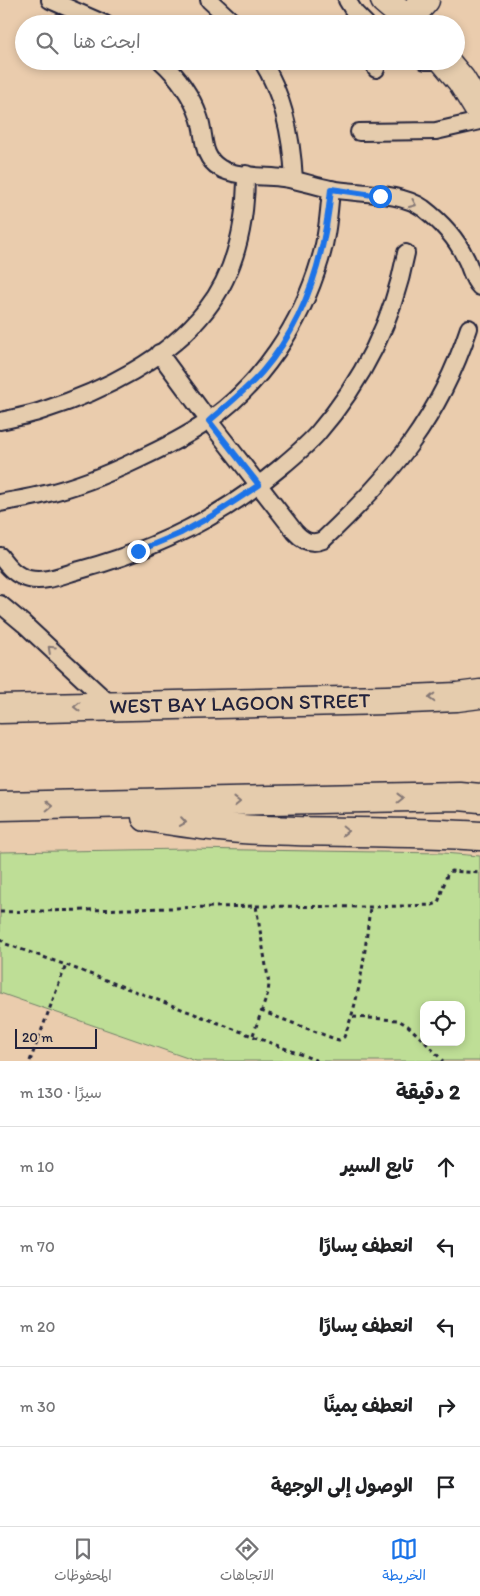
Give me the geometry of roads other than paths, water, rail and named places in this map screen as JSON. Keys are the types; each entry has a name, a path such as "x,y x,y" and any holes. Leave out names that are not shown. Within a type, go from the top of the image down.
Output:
{"street":[{"path":"385,0 416,14"},
{"path":"453,70 480,111"},
{"name":"WEST BAY LAGOON STREET","path":"0,709 386,700 457,697 480,694"},
{"path":"0,806 459,796 480,798"},
{"path":"101,805 147,817 203,825 262,830 416,832 480,836"}],"lane":[{"path":"50,0 84,15"},
{"path":"209,0 225,15"},
{"path":"346,0 356,15"},
{"path":"170,70 182,85 194,106 199,118 203,144 211,160 221,169 405,200 422,208 451,234 466,257 475,282 480,287"},
{"path":"266,70 286,120 293,158 294,180"},
{"path":"359,132 436,131 480,121"},
{"path":"0,421 44,410 120,378 159,353 190,329 207,309 232,265 240,235 246,198 246,174"},
{"path":"0,503 46,494 116,470 161,449 209,421 236,398 261,372 291,331 310,292 321,259 331,189"},
{"path":"0,556 13,572 20,577 34,580 56,577 138,551 181,533 215,514 259,485 316,436 354,386 374,349 389,315 401,278 406,253"},
{"path":"159,353 300,538 311,543 323,540 370,495 404,455 442,395 460,355 469,328"},
{"path":"0,604 112,706"}]}
